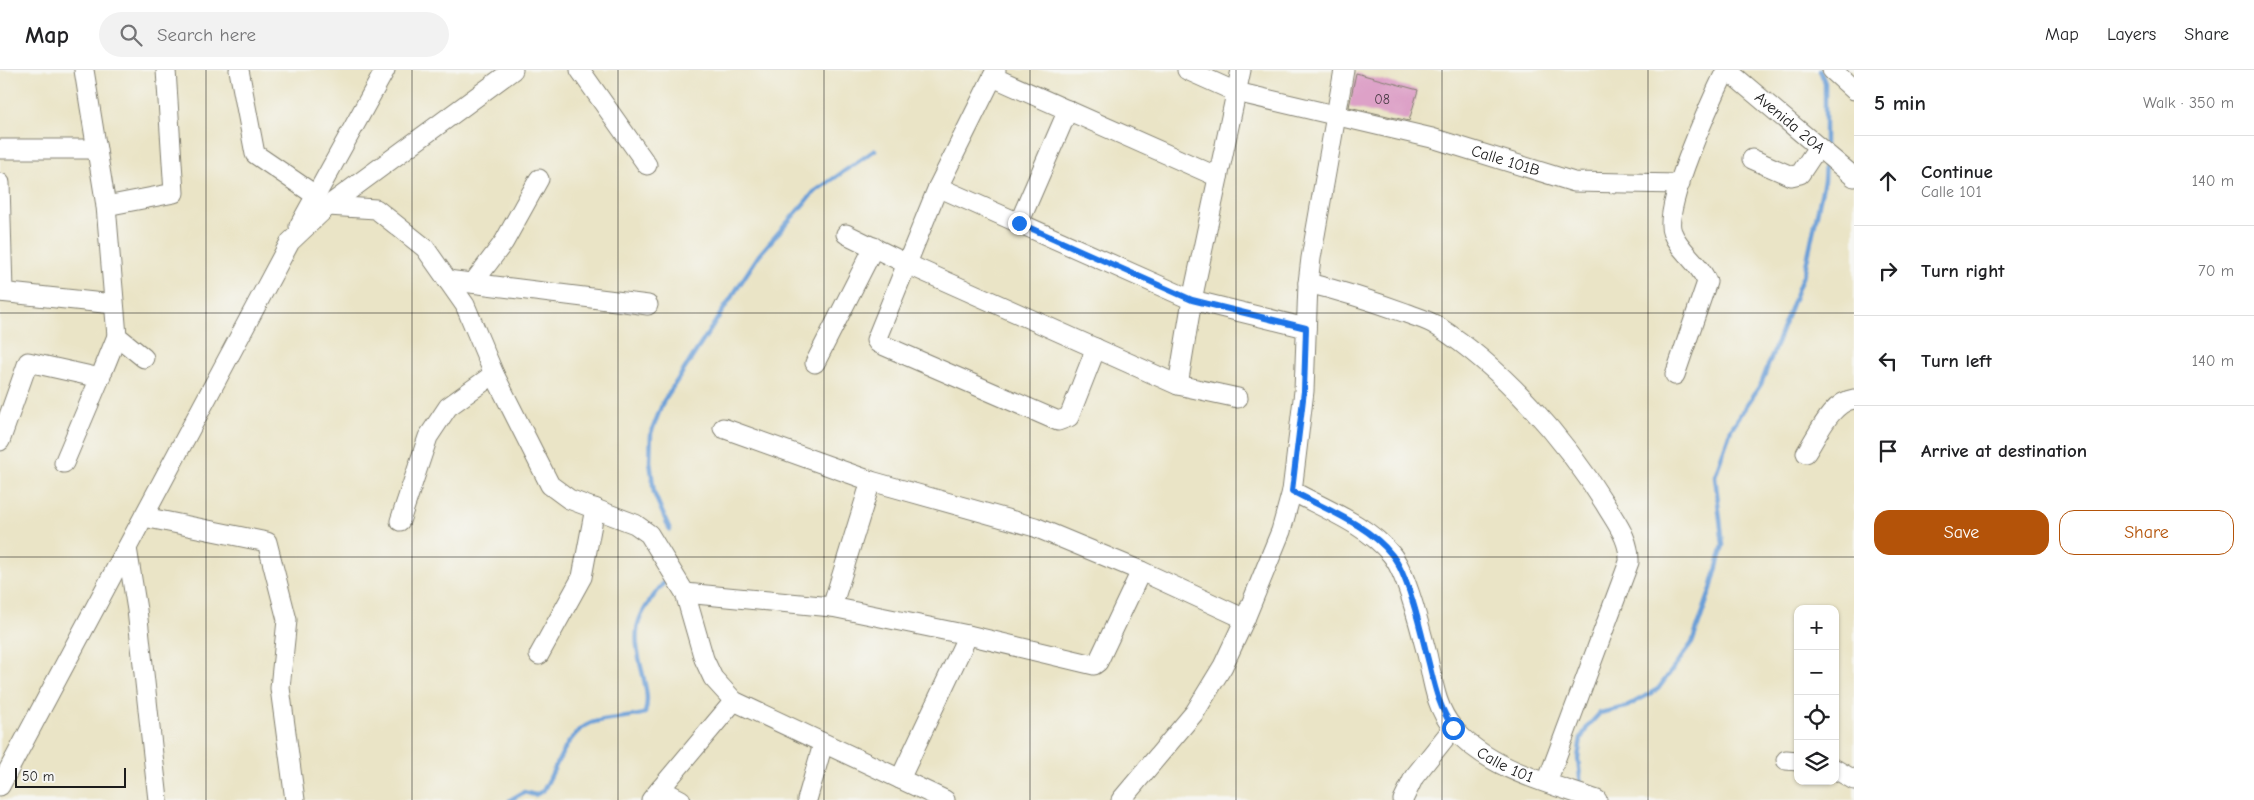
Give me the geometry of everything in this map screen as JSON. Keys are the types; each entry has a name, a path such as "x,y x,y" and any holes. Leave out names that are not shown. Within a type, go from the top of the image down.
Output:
{"street":[{"path":"64,463 117,336 106,206 84,70"},
{"path":"106,206 174,192 166,70"},
{"path":"239,70 255,154 322,200 376,209 425,248 465,305 494,374 550,485 569,499 635,524 649,534 685,593 704,659 714,678 734,701 945,800"},
{"path":"0,786 290,242 322,200 385,70"},
{"path":"322,200 513,70"},
{"path":"580,70 647,165"},
{"name":"Calle 101B","path":"1187,70 1236,92 1432,138 1574,182 1680,184"},
{"path":"1178,385 1192,300 1241,70"},
{"path":"1120,800 1195,712 1223,666 1245,619 1281,531 1292,491 1304,391 1308,283 1344,70"},
{"path":"1675,375 1707,285 1706,279 1671,230 1680,184 1700,125 1726,70"},
{"name":"Avenida 20A","path":"1726,70 1854,177"},
{"path":"1832,70 1854,90"},
{"path":"1096,348 1069,417 1058,421 878,343 876,336 938,187 994,73 1068,110 1218,177"},
{"path":"1019,223 1068,110"},
{"path":"0,149 97,150"},
{"path":"1752,159 1790,176 1800,174 1820,149"},
{"path":"473,283 504,242 539,179"},
{"path":"0,184 2,292 113,304"},
{"path":"938,187 1192,300 1306,328"},
{"path":"846,234 906,264 1178,385 1238,398"},
{"path":"816,363 874,248"},
{"path":"447,280 648,305"},
{"path":"1308,283 1364,297 1436,325 1484,362 1550,427 1583,469 1630,548 1629,562 1547,782"},
{"path":"117,336 144,358"},
{"path":"0,441 28,362 100,378"},
{"path":"400,521 428,437 448,407 494,374"},
{"path":"1806,453 1835,409 1844,401 1854,399"},
{"path":"723,428 871,482 1029,525 1141,570 1245,619"},
{"path":"832,607 871,482"},
{"name":"Calle 101","path":"1292,491 1359,528 1378,541 1392,555 1404,579 1427,653 1436,697 1453,728 1485,755 1508,767 1597,800"},
{"path":"539,655 582,578 595,508"},
{"path":"144,517 267,542 287,620 280,688 295,800"},
{"path":"127,548 137,610 158,800"},
{"path":"685,593 832,607 968,635 1094,665 1098,662 1141,570"},
{"path":"900,779 968,635"},
{"path":"681,800 656,795 734,701"},
{"path":"1403,800 1414,777 1453,728"},
{"path":"807,800 823,744"},
{"path":"1839,771 1854,780"}],"building":[{"path":"1356,73 1418,90 1409,121 1349,107"}],"waterway":[{"path":"1820,70 1825,83 1825,145"},
{"path":"670,530 654,493 650,461 651,433 663,402 759,255 814,192 875,150"},
{"path":"1581,787 1578,758 1581,738 1588,726 1600,713 1626,707 1658,689 1692,643 1711,589 1723,545 1715,476 1731,429 1761,384 1805,270 1824,181 1825,161"},
{"path":"510,800 524,792 535,795 543,791 568,743 582,728 597,721 645,713 647,694 637,644 638,623 648,604 666,580"}],"route":[{"path":"1019,223 1192,300 1306,328 1304,391 1292,491 1359,528 1378,541 1392,555 1401,570 1427,653 1436,697 1443,713 1453,728"}]}
